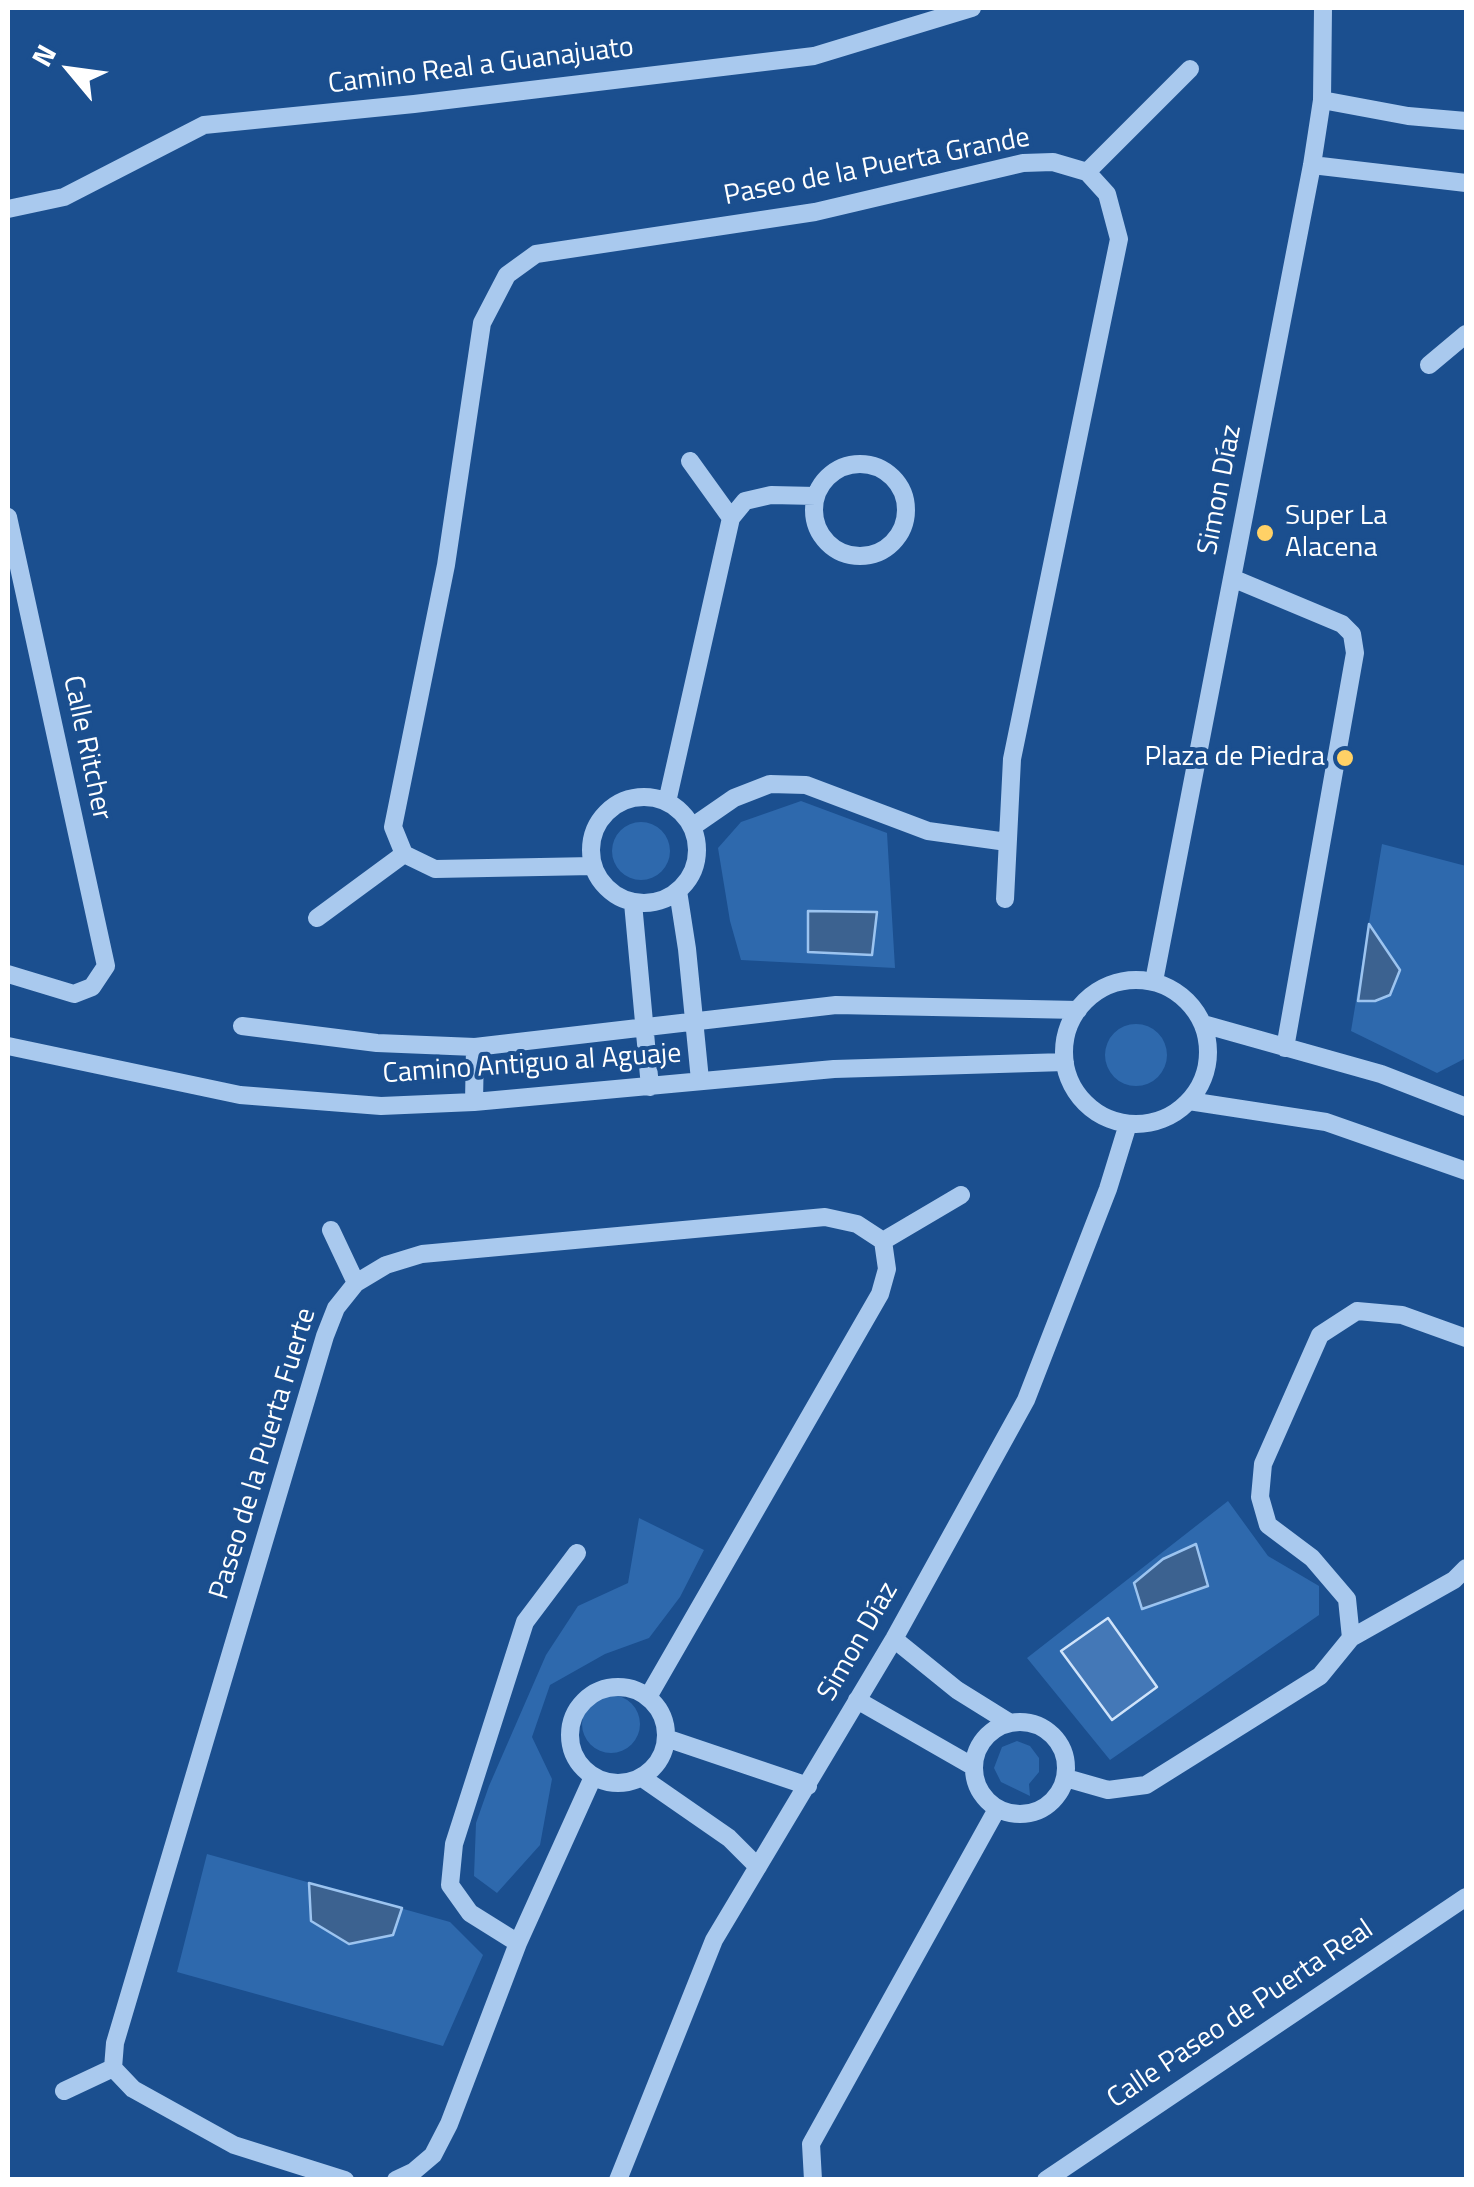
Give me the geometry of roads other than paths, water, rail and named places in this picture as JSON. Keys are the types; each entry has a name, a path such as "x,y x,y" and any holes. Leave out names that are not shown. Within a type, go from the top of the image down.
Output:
{"street":[{"name":"Camino Real a Guanajuato","path":"8,209 64,197 204,125 814,56 972,8"},
{"name":"Simon Díaz","path":"1154,981 1312,165 1322,100 1322,8"},
{"path":"1005,899 1012,758 1119,239 1108,194 1087,172 1190,69"},
{"path":"1322,100 1466,122"},
{"name":"Paseo de la Puerta Grande","path":"404,854 393,827 446,565 482,323 507,275 536,254 815,212 1024,163 1053,162 1087,172"},
{"path":"1312,165 1466,183"},
{"path":"1429,365 1466,334"},
{"path":"690,462 731,518"},
{"path":"848,465 878,467 901,487 906,502 902,532 880,553 864,557 835,550 816,526 816,496 822,482 848,465"},
{"path":"667,802 731,518 745,501 772,495 816,496"},
{"name":"Calle Ritcher","path":"8,517 106,966 92,986 74,994 8,974"},
{"path":"1232,578 1342,624 1352,634 1354,653 1284,1048"},
{"path":"692,827 734,798 770,784 806,785 928,831 1007,842"},
{"path":"633,798 667,802 692,827 696,862 678,891 664,900 633,903 616,896 601,883 590,848 603,816 616,804 633,798"},
{"path":"317,918 404,854 435,868 593,866"},
{"path":"678,891 700,1080"},
{"path":"633,903 650,1086"},
{"path":"1136,979 1154,981 1184,997 1204,1024 1207,1064 1201,1085 1171,1115 1128,1124 1106,1117 1086,1104 1072,1084 1064,1044 1078,1010 1104,987 1136,979"},
{"name":"Camino Antiguo al Aguaje","path":"242,1026 378,1043 474,1048 836,1005 1078,1010"},
{"path":"1204,1024 1381,1074 1466,1107"},
{"name":"Camino Antiguo al Aguaje","path":"8,1046 240,1095 381,1106 474,1102 834,1070 1065,1062"},
{"path":"474,1048 474,1102"},
{"path":"1189,1101 1326,1122 1466,1171"},
{"name":"Simon Díaz","path":"618,2180 714,1940 894,1638 1026,1400 1108,1189 1128,1124"},
{"path":"883,1241 962,1195"},
{"path":"331,1230 356,1283 386,1265 422,1254 825,1216 857,1224 883,1241 887,1270 880,1294 648,1697"},
{"name":"Paseo de la Puerta Fuerte","path":"114,2068 120,2024 325,1336 336,1308 356,1283"},
{"path":"1351,1638 1347,1599 1312,1558 1268,1526 1260,1496 1263,1464 1320,1335 1357,1311 1402,1315 1466,1338"},
{"path":"518,1943 470,1913 450,1884 454,1844 525,1622 576,1552"},
{"path":"1066,1778 1108,1790 1146,1785 1320,1676 1351,1638 1460,1574"},
{"path":"894,1638 962,1693 1010,1723 1036,1725 1048,1731 1064,1752 1066,1778 1046,1806 1030,1814 997,1809 980,1791 974,1767 979,1748 992,1732 1010,1723"},
{"path":"619,1686 648,1697 658,1708 666,1738 662,1754 641,1777 626,1783 609,1782 581,1767 570,1738 571,1722 590,1696 619,1686"},
{"path":"857,1700 974,1767"},
{"path":"666,1738 808,1786"},
{"path":"409,2177 433,2155 448,2124 518,1943 594,1777"},
{"path":"641,1777 729,1838 758,1867"},
{"path":"813,2180 811,2144 997,1809"},
{"name":"Calle Paseo de Puerta Real","path":"1046,2180 1466,1897"},
{"path":"64,2091 114,2068 133,2089 234,2145 345,2180"}],"place":[{"name":"Super La Alacena","path":"1265,533"},
{"name":"Plaza de Piedra","path":"1345,758"}]}
